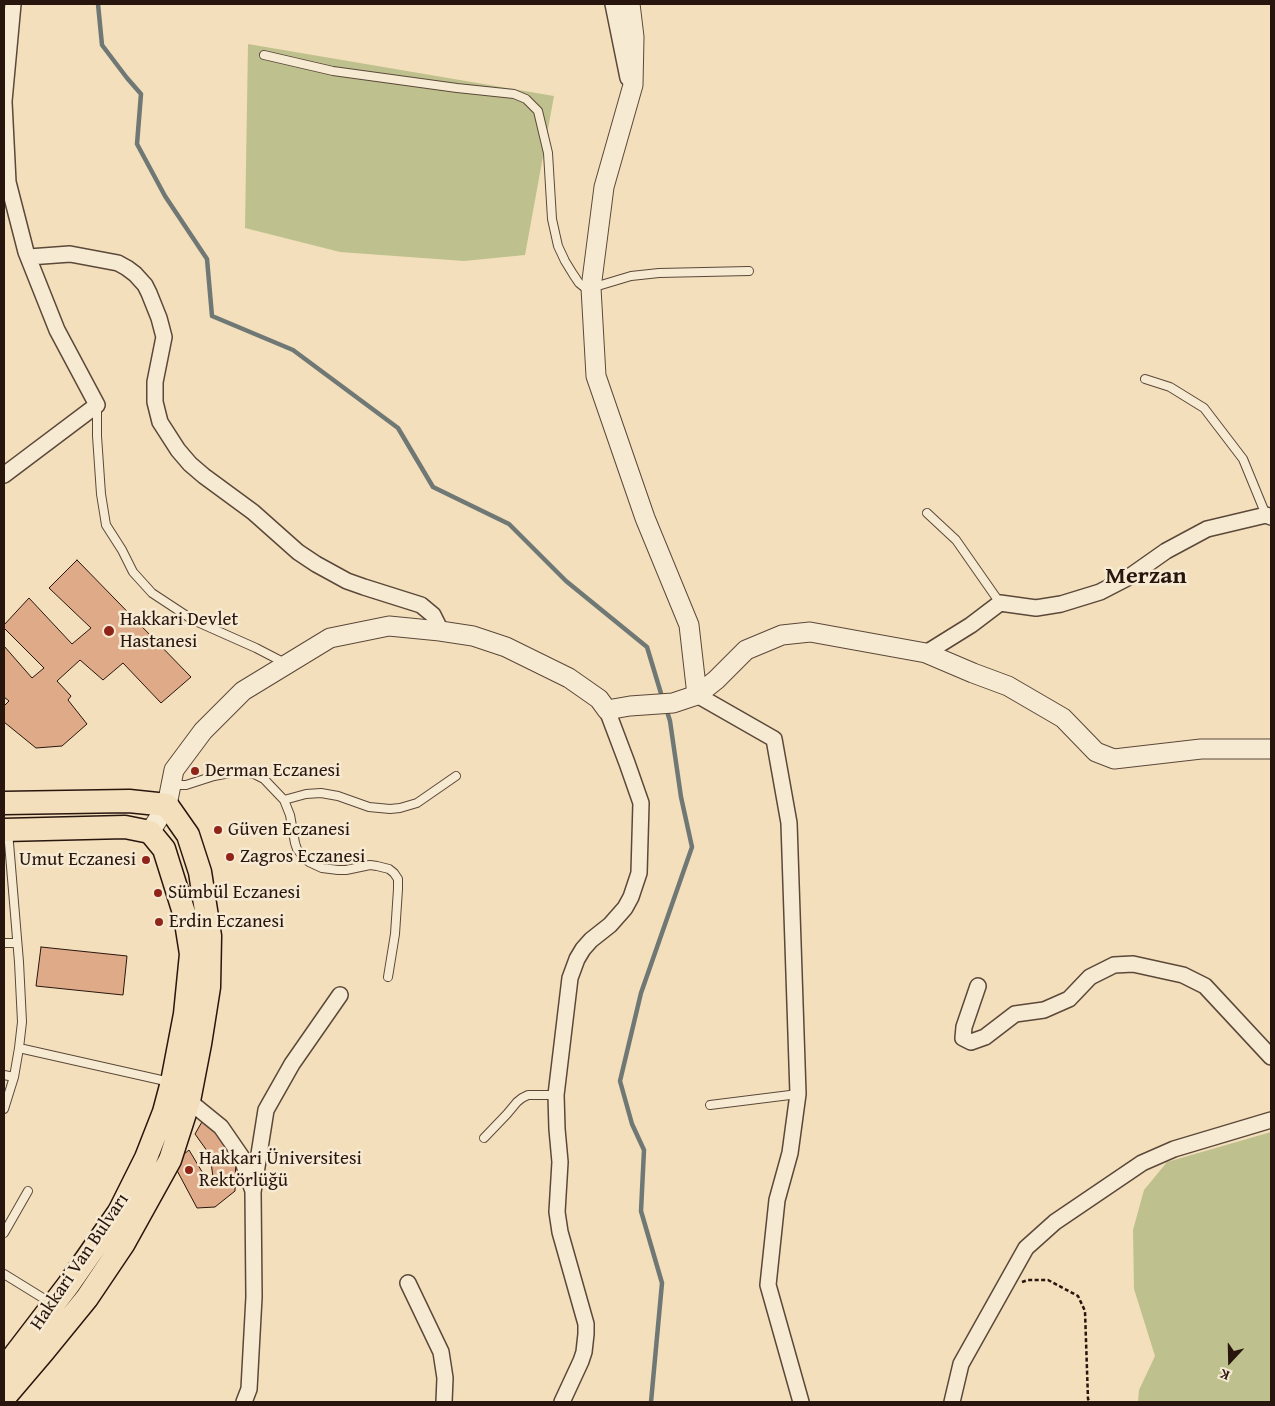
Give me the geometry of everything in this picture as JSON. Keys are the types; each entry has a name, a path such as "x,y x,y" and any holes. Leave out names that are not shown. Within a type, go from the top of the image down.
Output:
{"main road":[{"path":"4,803 128,801 169,795"},
{"name":"Hakkari Van Bulvarı","path":"4,1398 87,1298 124,1243 170,1160 189,1101 208,987 210,936 200,872 188,836 169,795"},
{"path":"6,830 125,827 150,832"},
{"name":"Hakkari Van Bulvarı","path":"4,1369 54,1304 119,1212 146,1158 164,1112 172,1082 185,1014 191,954 185,916 167,856 164,848 150,832"}],"street":[{"path":"4,475 97,405 57,330 29,257 6,180 4,102 13,4"},
{"path":"613,4 631,91"},
{"path":"630,4 634,37 633,85 604,188 591,288 596,376 645,518 689,625 697,694"},
{"path":"29,257 70,254 118,263 135,274 149,292 164,337 155,382 155,402 160,422 178,450 204,476 253,512 298,552 347,581 421,605 433,615 440,631"},
{"path":"926,653 971,625 1000,603 1036,608 1061,604 1100,592 1129,577 1166,551 1208,529 1269,516"},
{"path":"150,832 169,795 174,770 202,731 243,691 330,638 389,626 473,636 506,646 569,678 599,699 607,710 641,803 639,874 625,908 618,917 583,949 570,978 556,1095 560,1162 557,1212 560,1232 586,1324 584,1352 562,1402"},
{"path":"607,710 630,706 673,704 697,694 716,680 746,650 782,635 810,632 926,653 1008,686 1063,718 1096,752 1114,759 1201,749 1271,749"},
{"path":"697,694 774,739 789,823 798,1094 790,1153 777,1200 768,1285 801,1402"},
{"path":"978,986 964,1027 963,1038 971,1042 985,1037 1015,1014 1044,1010 1069,999 1090,978 1114,965 1134,964 1183,975 1205,986 1271,1057"},
{"path":"244,1402 249,1389 254,1297 253,1192 266,1110 292,1064 340,995"},
{"path":"189,1101 221,1127 241,1156 253,1192"},
{"path":"952,1402 961,1364 1026,1248 1055,1222 1142,1163 1174,1149 1271,1120"},
{"path":"408,1283 441,1352 445,1378 444,1402"}],"lane":[{"path":"264,55 333,71 514,94 526,99 538,111 548,153 552,219 558,246 565,261 579,283 584,287 591,288 640,275 700,271 749,271"},
{"path":"1145,379 1170,387 1204,408 1244,459 1269,516"},
{"path":"97,405 101,494 106,525 133,572 152,593 194,620 287,664"},
{"path":"927,513 956,540 1000,603"},
{"path":"169,795 186,785 222,774 240,771 247,772 264,779 284,800 290,815 297,849 309,862 322,868 338,870 370,865 389,869 398,879 398,889 396,925 388,977"},
{"path":"284,800 306,794 321,793 338,796 369,807 400,808 417,803 456,776"},
{"path":"4,1108 20,1048 22,1022 17,943 6,830"},
{"path":"4,943 17,943"},
{"path":"20,1048 172,1082"},
{"path":"4,1075 14,1076"},
{"path":"710,1105 798,1094"},
{"path":"484,1138 522,1098 528,1095 556,1095"},
{"path":"4,1233 28,1191"},
{"path":"4,1274 54,1304"}],"path":[{"path":"1002,1290 1028,1280 1048,1280 1078,1296 1085,1311 1088,1399 1090,1402"}],"green space":[{"path":"248,44 554,96 525,255 464,261 340,252 245,228"},
{"path":"1271,1132 1271,1402 1138,1402 1139,1390 1155,1356 1134,1289 1133,1230 1144,1190 1167,1162"}],"building":[{"name":"Hakkari Devlet Hastanesi","path":"77,560 191,677 161,703 123,663 103,680 80,660 57,681 71,696 68,700 87,724 62,746 36,748 4,722 4,706 9,701 4,697 4,646 32,678 44,668 4,628 4,625 29,598 72,644 91,628 49,588"},
{"path":"41,947 127,956 123,995 36,986"},
{"name":"Hakkari Üniversitesi Rektörlüğü","path":"203,1120 236,1152 235,1191 215,1207 197,1208 173,1163 189,1150 207,1180 213,1177 210,1155 195,1134"}],"waterway":[{"path":"98,4 102,45 141,94 137,144 165,196 207,259 212,316 293,350 398,428 433,487 509,524 566,581 647,647 663,700"},
{"path":"651,1402 662,1283 641,1211 644,1150 632,1124 620,1081 641,993 692,847 681,797 670,721 666,708"}],"place":[{"name":"Hakkari Devlet Hastanesi","path":"109,631"},
{"name":"Derman Eczanesi","path":"195,771"},
{"name":"Güven Eczanesi","path":"218,830"},
{"name":"Zagros Eczanesi","path":"230,857"},
{"name":"Umut Eczanesi","path":"146,860"},
{"name":"Sümbül Eczanesi","path":"158,893"},
{"name":"Erdin Eczanesi","path":"159,922"},
{"name":"Hakkari Üniversitesi Rektörlüğü","path":"189,1170"}],"district":[{"name":"Merzan","path":"1146,577"}]}
